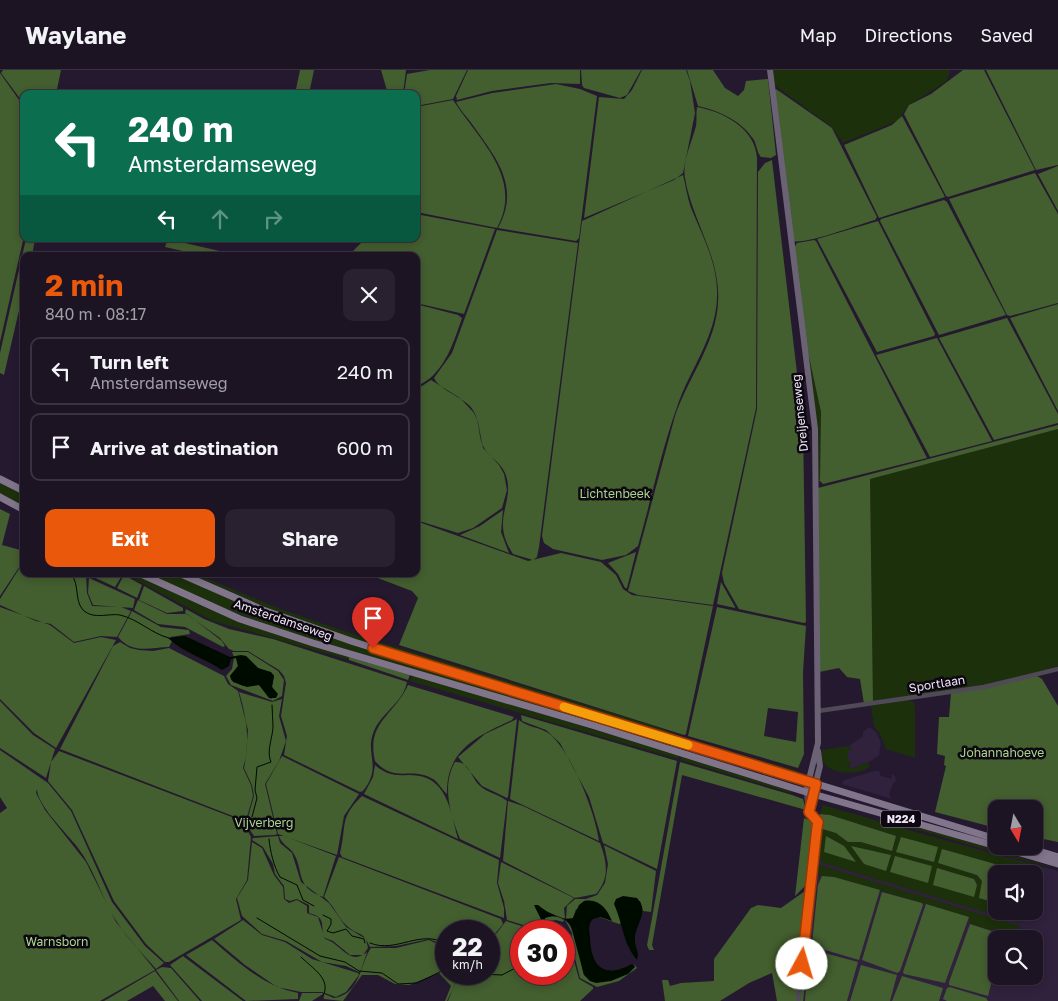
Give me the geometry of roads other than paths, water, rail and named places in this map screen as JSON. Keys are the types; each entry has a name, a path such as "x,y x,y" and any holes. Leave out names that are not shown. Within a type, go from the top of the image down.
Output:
{"main road":[{"name":"Dreijenseweg","path":"770,70 815,429 817,747 820,766 809,793"},
{"path":"0,478 20,489"},
{"path":"0,497 20,508"},
{"name":"Amsterdamseweg","path":"147,577 202,603 276,631 809,793 988,843"},
{"name":"Amsterdamseweg","path":"188,577 263,610 354,642 988,837"},
{"path":"1043,852 1058,857"},
{"name":"Amsterdamseweg","path":"1028,855 1058,864"}],"street":[{"name":"Sportlaan","path":"818,711 984,687 1058,669"},
{"path":"798,1001 818,822 806,806 809,793"}],"waterway":[{"path":"73,577 80,606 87,613 127,617 169,638"},
{"path":"252,817 257,798 255,790 257,767 271,762 269,749 273,726 272,705"},
{"path":"269,839 270,849 280,877 297,885 303,900 314,906"},
{"path":"323,915 331,919 331,924 327,931 333,933 346,929 352,936 364,939 365,943"},
{"path":"257,918 320,956 345,962 359,971 382,973 398,984 417,983 435,974"},
{"path":"370,943 389,946 418,940 435,940"},
{"path":"301,957 323,979 325,984 323,996"},
{"path":"500,975 510,971"}],"park label":[{"name":"Lichtenbeek","path":"615,494"},
{"name":"Johannahoeve","path":"1002,753"},
{"name":"Vijverberg","path":"264,823"},
{"name":"Warnsborn","path":"57,942"}]}
